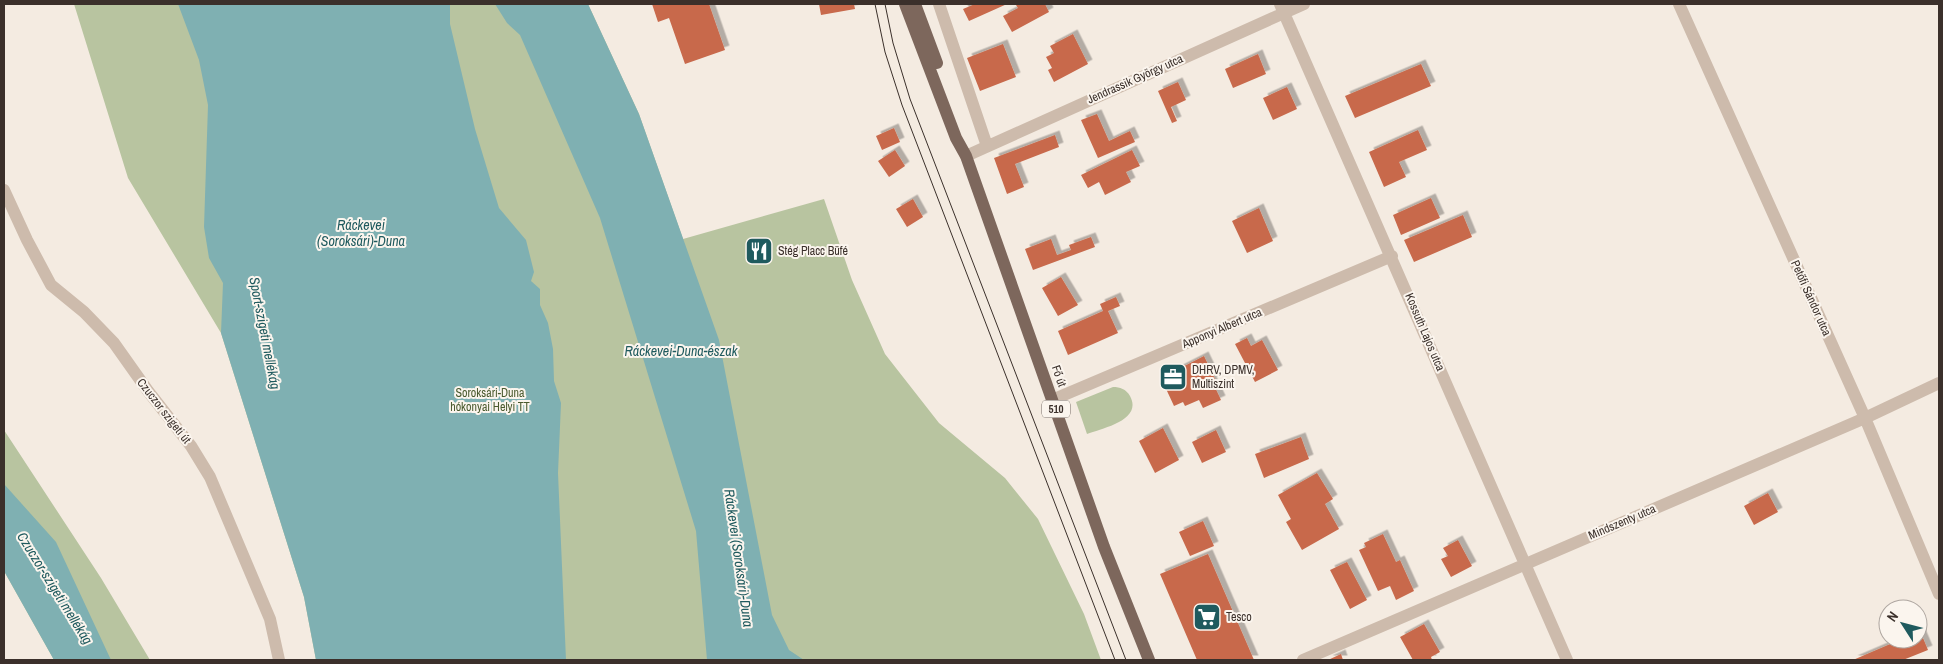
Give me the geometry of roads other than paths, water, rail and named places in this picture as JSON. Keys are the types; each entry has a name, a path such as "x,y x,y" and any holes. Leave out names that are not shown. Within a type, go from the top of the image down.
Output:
{"main road":[{"name":"Fő út","path":"905,4 956,138 966,156"},
{"name":"Fő út","path":"915,4 962,134 966,156 1104,547 1149,660"}],"street":[{"path":"939,4 987,146"},
{"name":"Jendrassik György utca","path":"966,156 1282,8 1304,4"},
{"name":"Petőfi Sándor utca","path":"1679,4 1865,418 1939,594"},
{"name":"Kossuth Lajos utca","path":"1282,8 1567,660"},
{"name":"Czuczor szigeti út","path":"4,190 27,240 51,285 84,312 114,342 148,392 191,446 205,469 270,619 279,660"},
{"name":"Apponyi Albert utca","path":"1052,400 1392,256"},
{"name":"Mindszenty utca","path":"1303,660 1865,418 1939,383"}],"water":[{"name":"Ráckevei (Soroksári)-Duna","path":"178,4 450,4 450,24 475,129 499,208 526,240 534,272 531,281 540,289 540,305 548,323 553,349 554,381 561,403 558,473 566,660 316,660 304,597 221,333 223,283 209,258 204,227 208,105 199,60"},
{"name":"Ráckevei-Duna-észak","path":"495,4 588,4 639,114 719,340 772,615 789,650 804,660 707,660 696,531 600,218 520,35 507,23"},
{"name":"Czuczor-szigeti mellékág","path":"4,484 56,542 111,660 54,660 4,571"}],"tram line":[{"path":"875,4 885,52 902,105 1115,660"},
{"path":"885,4 893,43 910,99 1126,660"}],"place":[{"name":"Stég Placc Büfé","path":"759,251"},
{"name":"DHRV, DPMV, Multiszint","path":"1173,377"},
{"name":"Tesco","path":"1207,617"}],"water label":[{"name":"Sport-szigeti mellékág","path":"265,333"}],"park label":[{"name":"Soroksári-Duna hókonyai Helyi TT","path":"490,400"}]}
